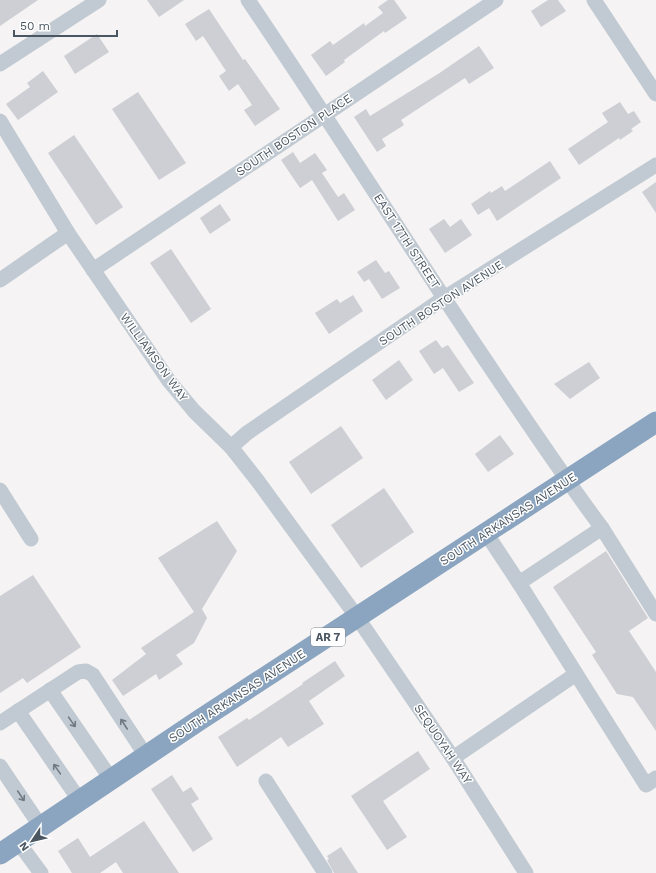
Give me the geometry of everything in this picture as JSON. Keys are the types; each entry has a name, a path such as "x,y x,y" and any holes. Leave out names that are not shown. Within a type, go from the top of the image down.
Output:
{"highway":[{"name":"SOUTH ARKANSAS AVENUE","path":"5,849 656,422"}],"street":[{"path":"0,64 99,0"},
{"name":"EAST 17TH STREET","path":"248,0 444,298 567,481 602,528 656,614"},
{"name":"SOUTH BOSTON PLACE","path":"93,270 496,0"},
{"path":"594,0 656,94"},
{"name":"WILLIAMSON WAY","path":"0,121 68,233 169,381 194,411 231,447 257,480 357,617"},
{"name":"SOUTH BOSTON AVENUE","path":"231,447 247,433 444,298 656,165"},
{"path":"0,280 68,233"},
{"path":"0,490 31,539"},
{"path":"519,583 602,528"},
{"path":"486,533 646,785 656,778"},
{"name":"SEQUOYAH WAY","path":"357,617 453,758 526,873"},
{"path":"0,723 78,672 86,670 93,675 146,756"},
{"path":"453,758 576,674"},
{"path":"50,690 111,779"},
{"path":"18,711 80,801"},
{"path":"0,766 41,826"},
{"path":"266,781 325,873"},
{"path":"5,849 40,873"}],"building":[{"path":"0,0 38,0 0,26"},
{"path":"147,0 184,0 159,17"},
{"path":"388,0 394,0 407,18 385,33 384,31 344,60 345,62 326,76 311,55 330,41 333,45 364,23 365,26 383,13 378,7"},
{"path":"548,0 558,0 566,11 541,27 531,11"},
{"path":"209,9 243,60 245,59 280,109 255,126 244,110 252,105 238,84 229,91 219,76 226,71 203,36 196,41 185,24"},
{"path":"97,34 109,52 75,74 64,56"},
{"path":"479,46 494,68 469,84 465,78 401,120 404,125 382,139 386,146 377,152 354,117 366,109 370,116 438,74"},
{"path":"43,71 58,92 18,120 6,104 30,87 27,83"},
{"path":"138,92 186,163 159,180 112,109"},
{"path":"620,102 628,114 634,111 641,122 631,129 633,131 620,140 619,138 579,165 568,149 608,122 602,113"},
{"path":"74,135 123,207 96,225 48,153"},
{"path":"293,152 300,163 315,153 327,170 322,173 338,197 344,193 355,210 338,221 312,180 300,188 281,160"},
{"path":"550,161 561,178 497,221 489,208 478,215 471,204 490,191 491,193 502,186 505,191"},
{"path":"656,182 656,213 642,192"},
{"path":"220,204 231,220 210,234 200,218"},
{"path":"444,219 450,227 461,219 472,235 445,253 429,229"},
{"path":"171,249 211,309 191,323 150,263"},
{"path":"376,260 385,273 389,271 400,288 382,299 369,279 364,282 357,272"},
{"path":"353,295 363,311 329,334 315,313 337,299 340,303"},
{"path":"436,340 442,348 448,345 474,383 459,392 443,368 434,374 419,351"},
{"path":"399,360 413,380 386,400 372,380"},
{"path":"589,362 600,378 570,399 554,384"},
{"path":"341,426 363,458 311,494 289,462"},
{"path":"500,435 514,454 488,472 475,454"},
{"path":"384,488 414,532 361,568 331,525"},
{"path":"217,521 237,551 202,609 207,618 194,643 176,655 183,664 159,680 156,674 123,696 112,680 146,654 141,648 194,612 158,558"},
{"path":"606,551 648,618 629,631 656,672 656,731 633,697 617,694 592,655 596,652 553,587"},
{"path":"33,575 81,647 27,683 23,678 0,693 0,596"},
{"path":"335,661 345,676 309,701 324,724 288,747 281,737 237,767 218,737 247,718 249,720"},
{"path":"418,751 430,769 383,801 407,837 387,850 351,796"},
{"path":"172,775 183,792 191,787 199,799 191,804 213,839 193,852 151,789"},
{"path":"144,821 179,873 123,873 116,862 100,873 72,873 58,851 78,838 90,857"},
{"path":"341,847 358,873 334,873 327,860 329,859 327,856"}]}
